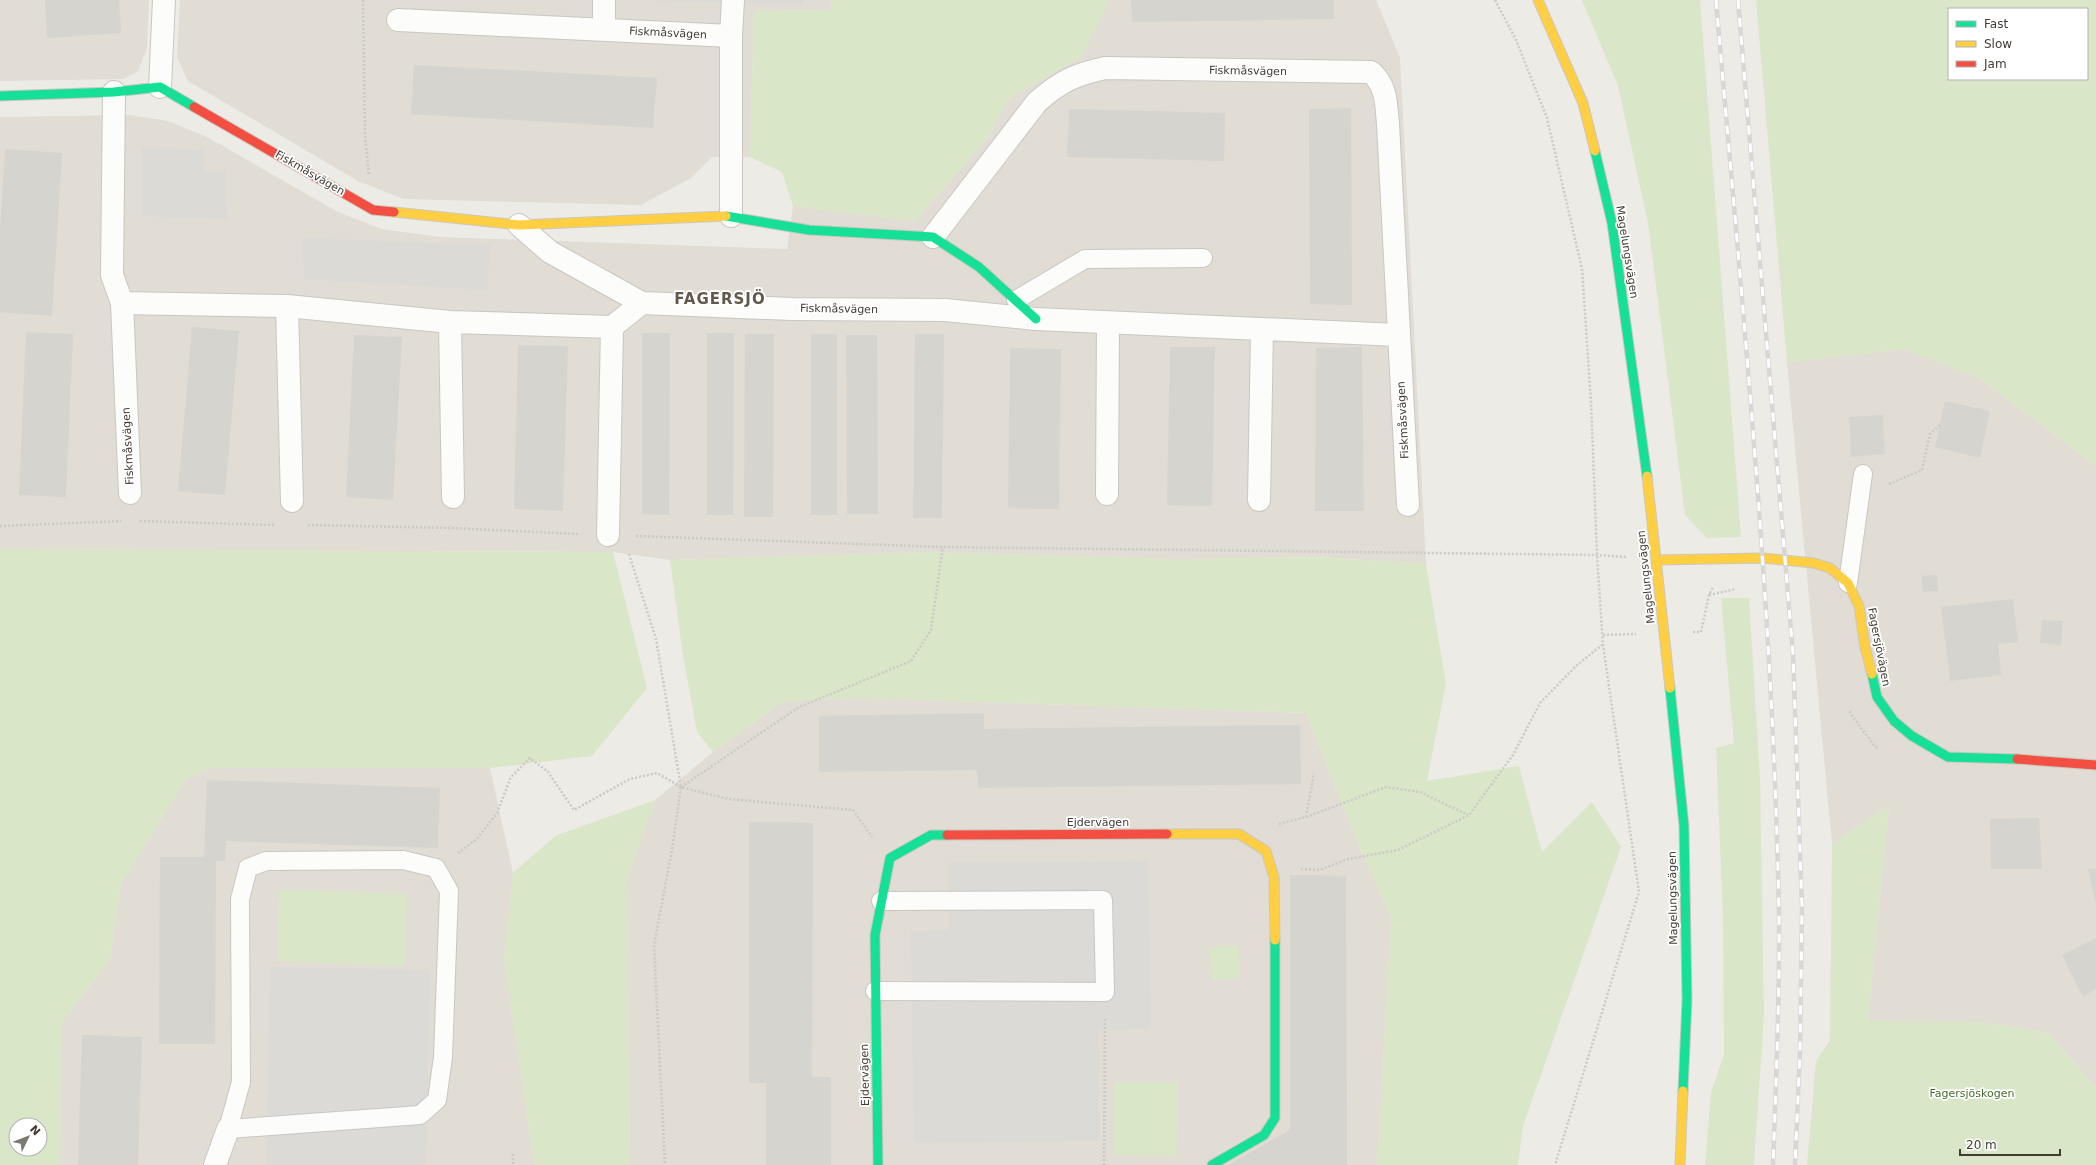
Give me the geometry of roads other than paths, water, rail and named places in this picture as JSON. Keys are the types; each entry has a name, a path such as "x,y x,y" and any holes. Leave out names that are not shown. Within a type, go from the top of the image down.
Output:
{"street":[{"path":"0,96 114,92 160,87 164,0"},
{"path":"604,0 604,29"},
{"path":"731,216 731,36 733,0"},
{"name":"Magelungsvägen","path":"1538,0 1583,103 1612,223 1657,560 1684,826 1687,1000 1680,1165"},
{"name":"Fiskmåsvägen","path":"398,20 731,36"},
{"name":"Fiskmåsvägen","path":"933,237 1037,102 1055,86 1078,74 1106,68 1371,72 1380,79 1385,91 1388,124 1408,505"},
{"name":"Fiskmåsvägen","path":"160,87 373,210 519,225 731,216 810,230 933,237 979,267 1036,320"},
{"name":"Fiskmåsvägen","path":"114,92 112,276 122,303 130,493"},
{"name":"Fiskmåsvägen","path":"519,225 550,252 642,303 792,309 945,310 1036,320 1398,335"},
{"path":"122,303 287,306 450,322 612,327 642,303"},
{"path":"287,306 292,501"},
{"path":"450,322 453,497"},
{"path":"1106,494 1108,323"},
{"path":"612,327 616,536"},
{"path":"1258,500 1262,330"},
{"name":"Fagersjövägen","path":"1657,560 1786,559 1830,568 1848,583 1859,606 1865,647 1877,697 1894,721 1912,736 1948,756 2041,760 2096,765"},
{"name":"Ejdervägen","path":"878,1165 875,934 890,858 931,835 1239,834 1266,851 1274,877 1276,958 1275,1118 1264,1135 1212,1165"},
{"path":"215,1165 228,1129"}],"lane":[{"path":"1016,300 1085,259 1203,258"},
{"path":"1848,583 1864,474"},
{"path":"403,860 436,868 449,891 444,1057 437,1100 420,1115 228,1129 241,1082 240,898 248,868 266,861 403,860"},
{"path":"875,991 1105,992 1103,900 881,901"}],"railway":[{"path":"1716,0 1755,456 1776,799 1779,944 1773,1165"},
{"path":"1738,0 1793,654 1802,906 1800,1052 1795,1165"}],"district":[{"name":"FAGERSJÖ","path":"720,299"}],"park label":[{"name":"Fagersjöskogen","path":"1972,1093"}]}
